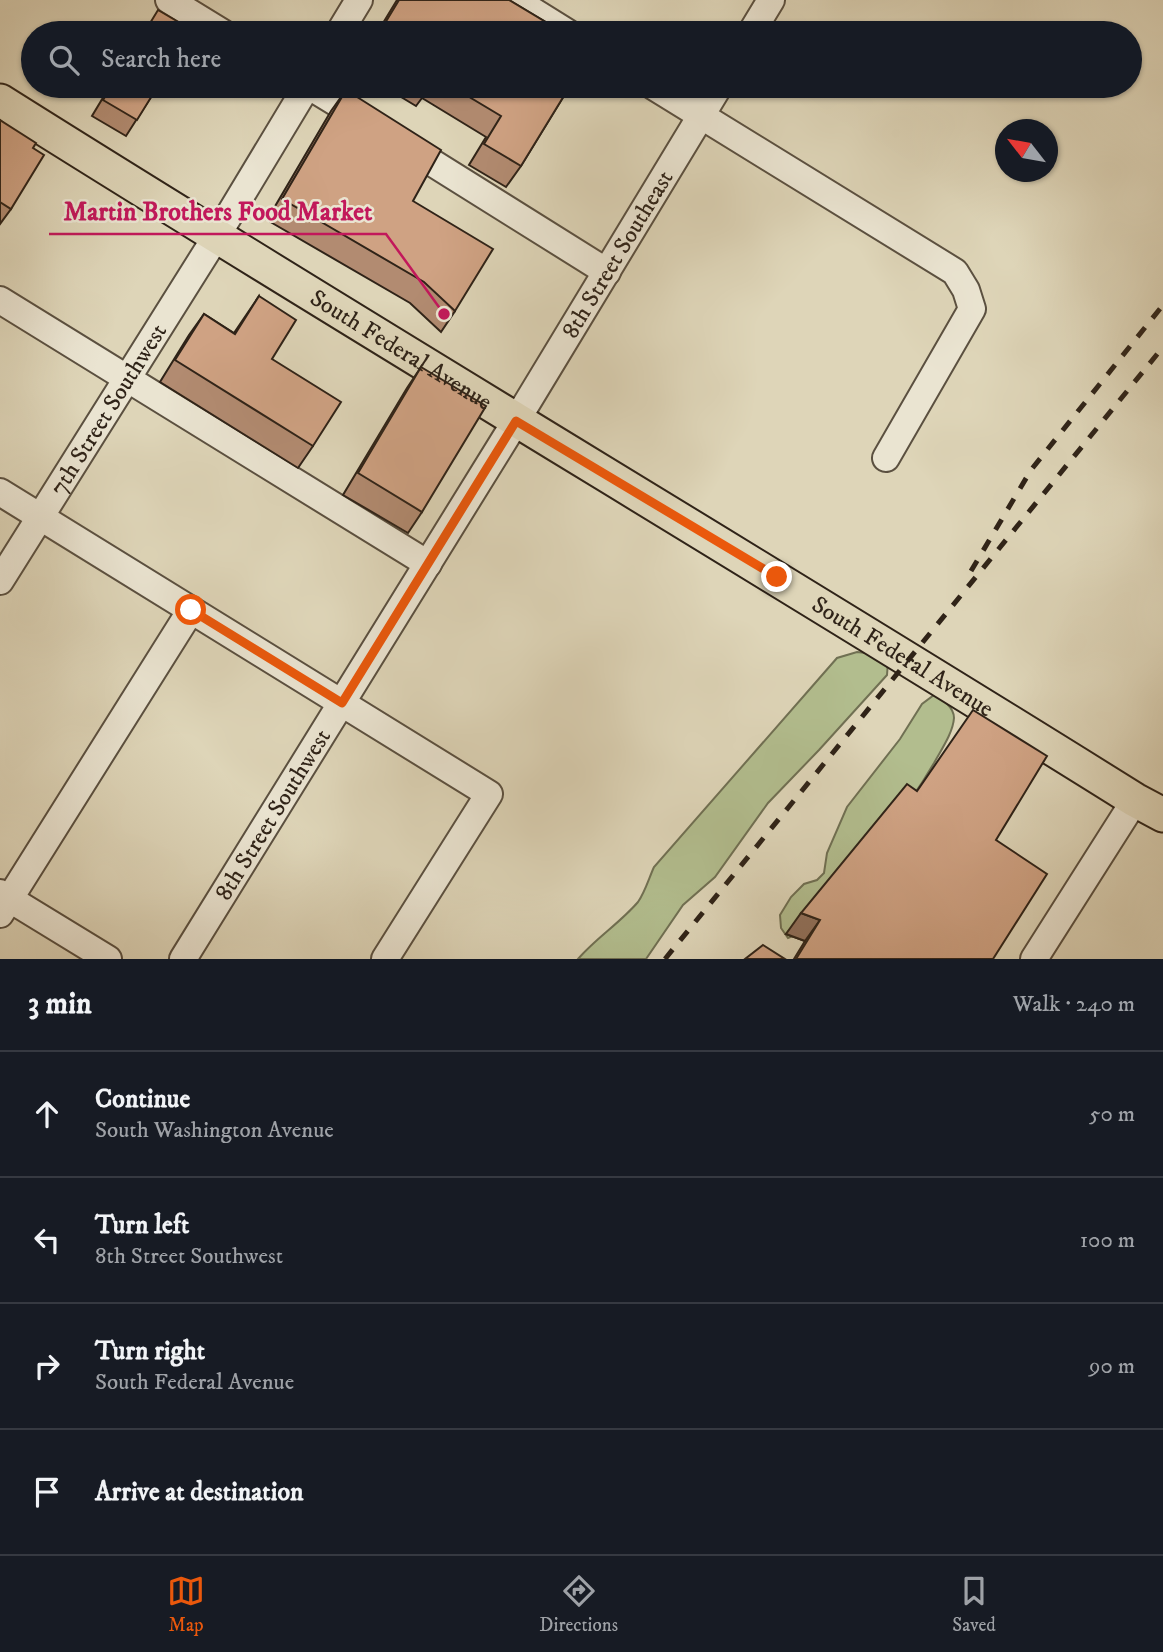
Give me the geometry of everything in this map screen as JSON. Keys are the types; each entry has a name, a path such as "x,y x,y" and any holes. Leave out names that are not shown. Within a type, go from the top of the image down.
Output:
{"main road":[{"name":"South Federal Avenue","path":"0,101 216,237 777,577 1149,807"}],"street":[{"path":"169,0 203,21"},
{"path":"346,21 359,0"},
{"path":"515,0 549,21"},
{"path":"758,21 771,0"},
{"name":"7th Street Southwest","path":"0,581 301,98"},
{"path":"327,98 607,271"},
{"path":"672,98 955,272 966,290 972,309 886,458"},
{"name":"8th Street Southeast","path":"516,421 712,98"},
{"path":"0,300 428,564"},
{"name":"8th Street Southwest","path":"183,959 516,421"},
{"path":"0,492 489,794 385,959"},
{"path":"108,959 3,902 191,610"},
{"path":"1034,959 1149,807"}],"green space":[{"path":"857,652 875,654 888,661 887,675 768,803 715,877 683,905 646,959 578,959 638,902 654,867 837,658"},
{"path":"934,695 950,707 954,718 949,735 934,763 904,809 870,852 796,935 788,938 781,928 780,915 791,897 804,884 817,880 824,873 827,853 847,807 900,739 922,704"}],"building":[{"path":"399,0 509,0 544,21 386,21"},
{"path":"158,10 177,21 151,21"},
{"path":"104,98 151,98 137,120 103,100"},
{"path":"341,98 359,98 441,150 413,201 493,249 455,311 424,282 282,199"},
{"path":"471,98 563,98 521,166 484,144 501,116"},
{"path":"0,120 36,143 33,148 44,155 11,209 0,202"},
{"path":"259,296 296,320 272,359 341,402 313,446 175,360 204,314 235,334"},
{"path":"421,367 486,406 422,512 358,473"},
{"path":"973,710 1047,756 996,840 1047,874 993,959 796,959 820,920 801,913 907,784 917,791"},
{"path":"763,945 785,959 745,959"}],"railway":[{"path":"971,571 1031,470 1163,305"},
{"path":"665,959 1163,347"}],"place":[{"name":"Martin Brothers Food Market","path":"444,314"}],"route":[{"path":"191,610 342,703 516,421 777,577"}]}
